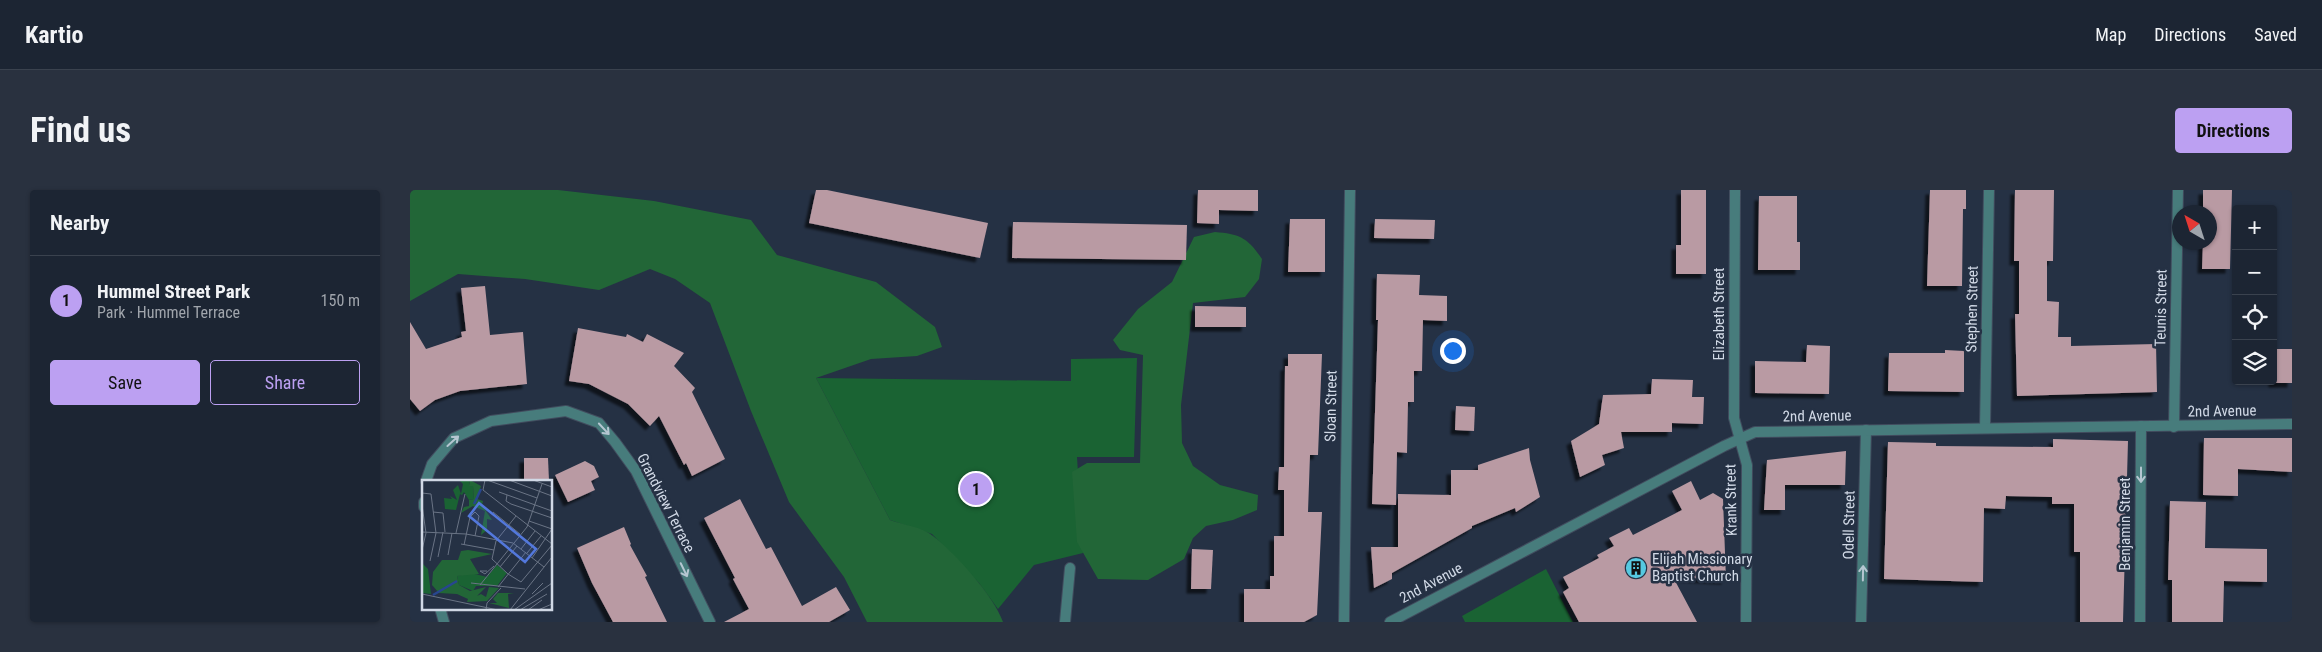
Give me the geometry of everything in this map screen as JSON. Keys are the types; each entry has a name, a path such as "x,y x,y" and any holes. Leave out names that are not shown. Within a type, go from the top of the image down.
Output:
{"street":[{"name":"Sloan Street","path":"1344,622 1350,190"},
{"name":"Elizabeth Street","path":"1735,190 1734,418 1741,438"},
{"name":"Stephen Street","path":"1985,428 1989,190"},
{"name":"Teunis Street","path":"2174,426 2178,190"},
{"name":"Grandview Terrace","path":"426,480 432,464 454,438 491,421 566,411 598,423 615,442 636,472 710,622"},
{"name":"2nd Avenue","path":"1390,622 1755,432 2292,424"},
{"name":"Benjamin Street","path":"2140,622 2141,426"},
{"name":"Odell Street","path":"1861,622 1866,430"},
{"name":"Krank Street","path":"1741,438 1747,465 1746,622"},
{"path":"1065,622 1070,568"}],"green space":[{"path":"410,190 558,190 654,201 751,220 777,255 876,282 935,327 942,347 917,356 871,359 816,378 890,520 924,530 942,544 983,588 1003,622 867,622 844,577 789,502 751,411 710,303 675,279 650,269 599,290 525,279 458,274 410,301"},
{"path":"1215,232 1243,238 1252,246 1262,259 1259,279 1245,297 1193,303 1181,405 1182,443 1193,466 1220,485 1258,495 1257,510 1233,520 1206,526 1193,538 1184,559 1148,580 1098,579 1077,542 1072,472 1087,463 1140,463 1143,355 1120,350 1113,340 1138,309 1172,282 1194,237"},
{"path":"1137,358 1134,457 1077,457 1083,553 1034,565 998,609 979,583 932,534 890,520 816,378 1071,381 1071,359"},
{"path":"1546,569 1573,622 1465,622 1462,616"}],"building":[{"path":"816,190 827,190 988,223 980,258 809,223"},
{"path":"1198,190 1258,190 1258,211 1219,210 1219,224 1197,223"},
{"path":"1681,190 1706,190 1706,274 1676,274 1676,245 1681,245"},
{"path":"1930,190 1966,190 1966,209 1963,209 1962,286 1927,286"},
{"path":"2015,190 2054,190 2053,261 2047,261 2047,301 2059,302 2058,337 2071,337 2071,346 2156,344 2157,392 2017,396 2015,314 2019,314 2019,261 2014,261"},
{"path":"2203,190 2232,190 2230,269 2202,269 2203,250 2217,250 2217,205 2203,205"},
{"path":"1759,196 1797,196 1797,242 1800,242 1800,270 1758,270"},
{"path":"1290,219 1325,219 1325,272 1288,272"},
{"path":"1375,219 1435,220 1434,239 1374,238"},
{"path":"1013,222 1187,225 1186,260 1012,258"},
{"path":"1377,274 1420,275 1419,295 1447,296 1447,321 1423,320 1422,371 1414,371 1414,402 1408,402 1407,453 1397,452 1396,505 1372,504 1378,320 1376,320"},
{"path":"485,286 490,335 523,332 527,384 460,391 435,400 420,411 410,399 410,322 426,349 462,337 461,332 466,331 461,288"},
{"path":"1195,306 1246,307 1246,327 1195,327"},
{"path":"578,328 626,337 627,334 643,342 647,334 684,353 674,366 695,388 692,392 725,459 692,476 686,463 684,465 659,416 650,426 628,404 589,384 569,381"},
{"path":"1807,345 1830,346 1829,394 1755,393 1755,361 1806,362"},
{"path":"2277,349 2292,349 2292,383 2277,383"},
{"path":"1945,350 1964,351 1964,392 1888,391 1889,353 1945,353"},
{"path":"1288,354 1322,354 1318,455 1310,455 1308,512 1322,512 1317,615 1304,622 1244,622 1244,589 1270,589 1270,576 1274,576 1274,536 1284,536 1284,490 1278,490 1279,467 1284,467 1285,366 1288,366"},
{"path":"1652,379 1693,380 1692,397 1704,397 1703,424 1672,423 1672,432 1621,432 1624,448 1602,455 1605,465 1580,477 1571,441 1599,424 1603,395 1651,394"},
{"path":"1456,406 1475,407 1474,431 1455,430"},
{"path":"2204,438 2292,438 2292,472 2238,469 2238,496 2203,495"},
{"path":"2053,439 2128,441 2123,622 2080,622 2080,552 2074,552 2074,504 2052,504 2052,497 2006,496 2005,509 1984,508 1983,582 1884,579 1888,442 1936,443 1936,446 2053,447"},
{"path":"1529,448 1530,460 1540,497 1516,512 1515,508 1472,526 1472,528 1392,573 1392,579 1374,588 1371,547 1398,547 1398,494 1451,495 1451,470 1478,470 1478,465"},
{"path":"1846,451 1845,485 1785,485 1785,510 1764,510 1767,460"},
{"path":"524,458 548,458 549,480 524,480"},
{"path":"585,461 594,466 599,477 591,481 595,490 568,502 555,475"},
{"path":"1691,481 1700,500 1713,493 1723,499 1726,580 1673,577 1697,622 1579,622 1563,592 1569,588 1563,577 1599,558 1597,555 1614,546 1609,538 1629,528 1633,535 1682,510 1672,491"},
{"path":"740,499 766,549 771,547 802,606 836,587 850,610 829,622 724,622 749,609 704,518"},
{"path":"2170,501 2206,502 2205,548 2267,549 2267,582 2224,581 2223,622 2172,622 2172,580 2168,580"},
{"path":"624,527 630,545 647,576 645,577 667,622 613,622 592,583 577,548"},
{"path":"1192,549 1213,550 1211,589 1191,589"}],"place":[{"name":"Hummel Street Park","path":"976,489"},
{"name":"Elijah Missionary Baptist Church","path":"1636,568"}]}
